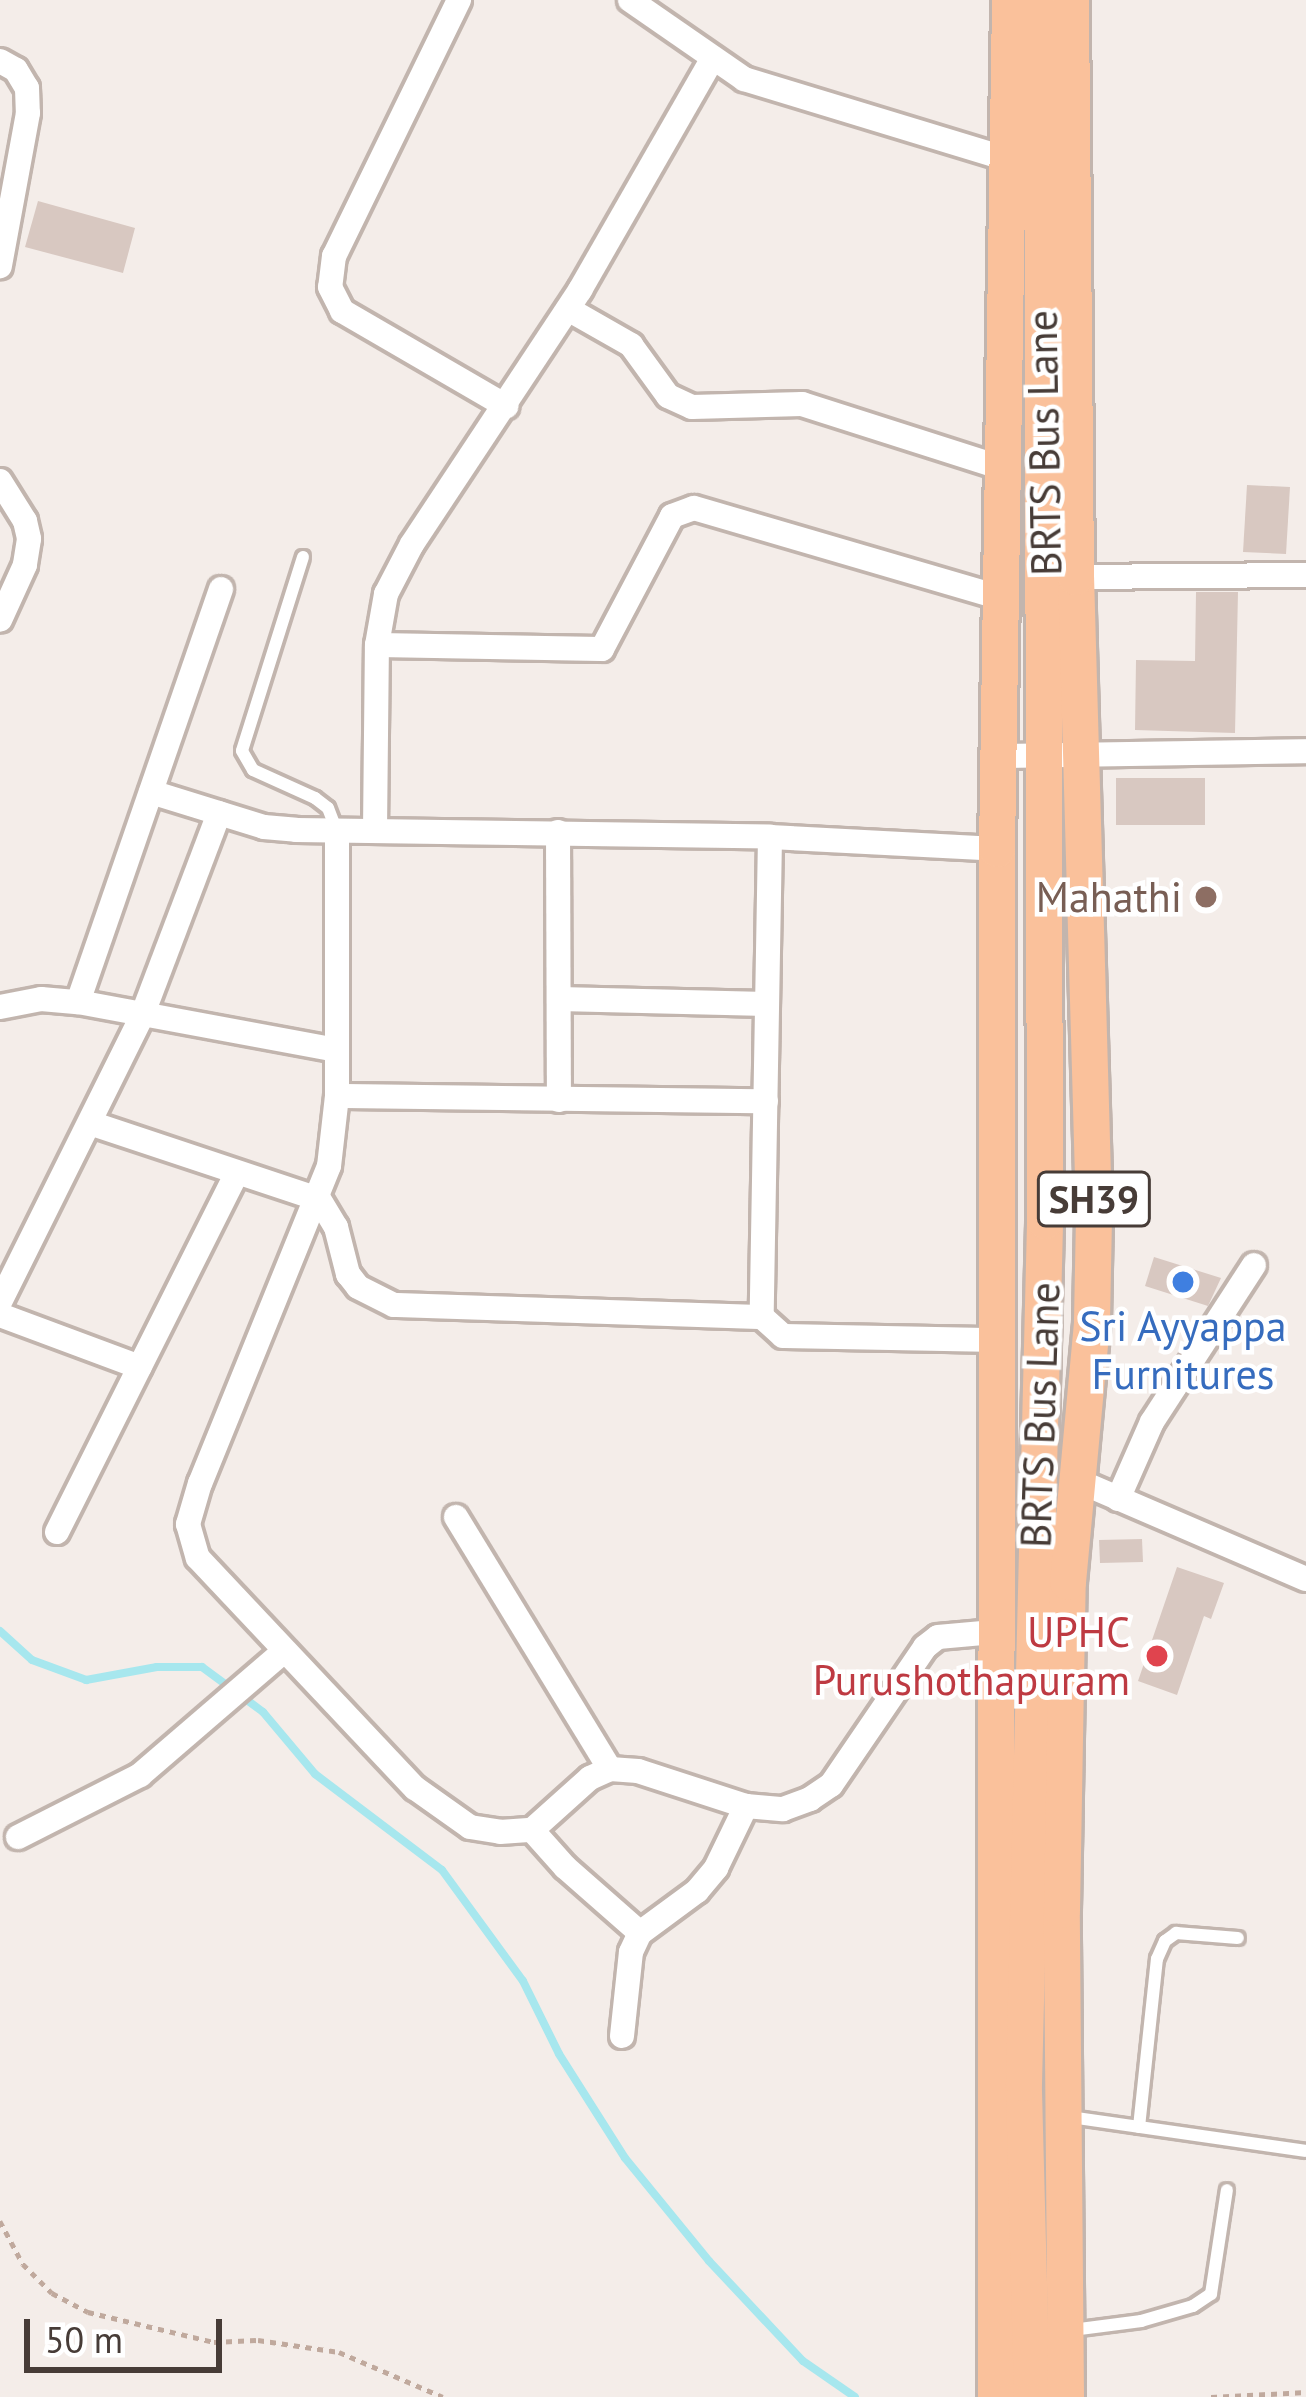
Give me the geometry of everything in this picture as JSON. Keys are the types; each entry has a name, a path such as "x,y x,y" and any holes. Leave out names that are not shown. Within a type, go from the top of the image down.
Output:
{"main road":[{"name":"SH39","path":"996,2397 997,849 1010,0"},
{"name":"BRTS Bus Lane","path":"1032,2397 1024,2084 1045,1292 1042,0"},
{"name":"SH39","path":"1066,2397 1064,1816 1076,1480 1092,1321 1094,1211 1076,577 1072,0"}],"street":[{"path":"459,0 334,256 330,286 342,311 506,406"},
{"path":"630,0 713,58 767,88 1009,159"},
{"path":"374,830 377,645 386,594 412,544 568,309 713,58"},
{"path":"0,61 16,70 27,88 28,113 0,266"},
{"path":"568,309 631,346 668,396 692,407 802,404 1002,468"},
{"path":"0,481 25,521 29,538 25,565 0,620"},
{"path":"377,645 602,649 672,516 681,509 999,597"},
{"path":"1076,577 1306,575"},
{"path":"78,1002 221,589"},
{"path":"1000,756 1306,751"},
{"path":"151,792 264,827 770,837 997,849"},
{"path":"0,1302 142,1016 219,813"},
{"path":"337,830 338,1096 320,1199 200,1483 188,1524 198,1558 415,1788 450,1816 485,1830 532,1830 590,1778 610,1769 638,1771 746,1806 782,1809 831,1785 925,1647 938,1637 994,1632"},
{"path":"558,832 559,1100"},
{"path":"762,1317 770,837"},
{"path":"0,1007 41,999 78,1002 337,1050"},
{"path":"560,999 765,1004"},
{"path":"338,1096 766,1101"},
{"path":"90,1123 320,1199 332,1217 348,1274 358,1287 394,1306 762,1317 783,1336 999,1340"},
{"path":"57,1532 237,1172"},
{"path":"1118,1498 1152,1422 1254,1264"},
{"path":"0,1315 140,1366"},
{"path":"1076,1480 1306,1579"},
{"path":"456,1517 610,1769"},
{"path":"18,1837 140,1775 284,1651"},
{"path":"622,2036 631,1952 640,1933 697,1891 746,1806"},
{"path":"532,1830 565,1867 640,1933"}],"lane":[{"path":"303,557 242,752 253,770 316,798 328,808 337,830"},
{"path":"1139,2127 1157,1959 1165,1941 1176,1933 1238,1938"},
{"path":"1063,2116 1306,2151"},
{"path":"1065,2331 1141,2321 1193,2306 1211,2294 1226,2190"}],"path":[{"path":"0,2221 23,2264 52,2294 88,2312 214,2342 258,2340 339,2352 443,2397"},
{"path":"1211,2397 1306,2392"}],"building":[{"path":"38,201 135,228 123,273 25,247"},
{"path":"1247,485 1290,487 1286,554 1243,552"},
{"path":"1196,592 1238,592 1235,733 1135,730 1136,660 1195,661"},
{"path":"1116,778 1205,778 1205,825 1116,825"},
{"name":"Sri Ayyappa Furnitures","path":"1154,1257 1221,1278 1208,1306 1145,1286"},
{"path":"1142,1539 1143,1562 1100,1563 1099,1540"},
{"path":"1177,1567 1224,1583 1211,1619 1204,1616 1177,1695 1138,1681"}],"waterway":[{"path":"0,1631 32,1660 86,1680 157,1667 202,1667 263,1712 315,1774 442,1870 523,1981 559,2054 625,2158 709,2261 803,2361 855,2397"}],"place":[{"name":"Mahathi","path":"1206,897"},
{"name":"Sri Ayyappa Furnitures","path":"1183,1282"},
{"name":"UPHC Purushothapuram","path":"1157,1656"}]}
